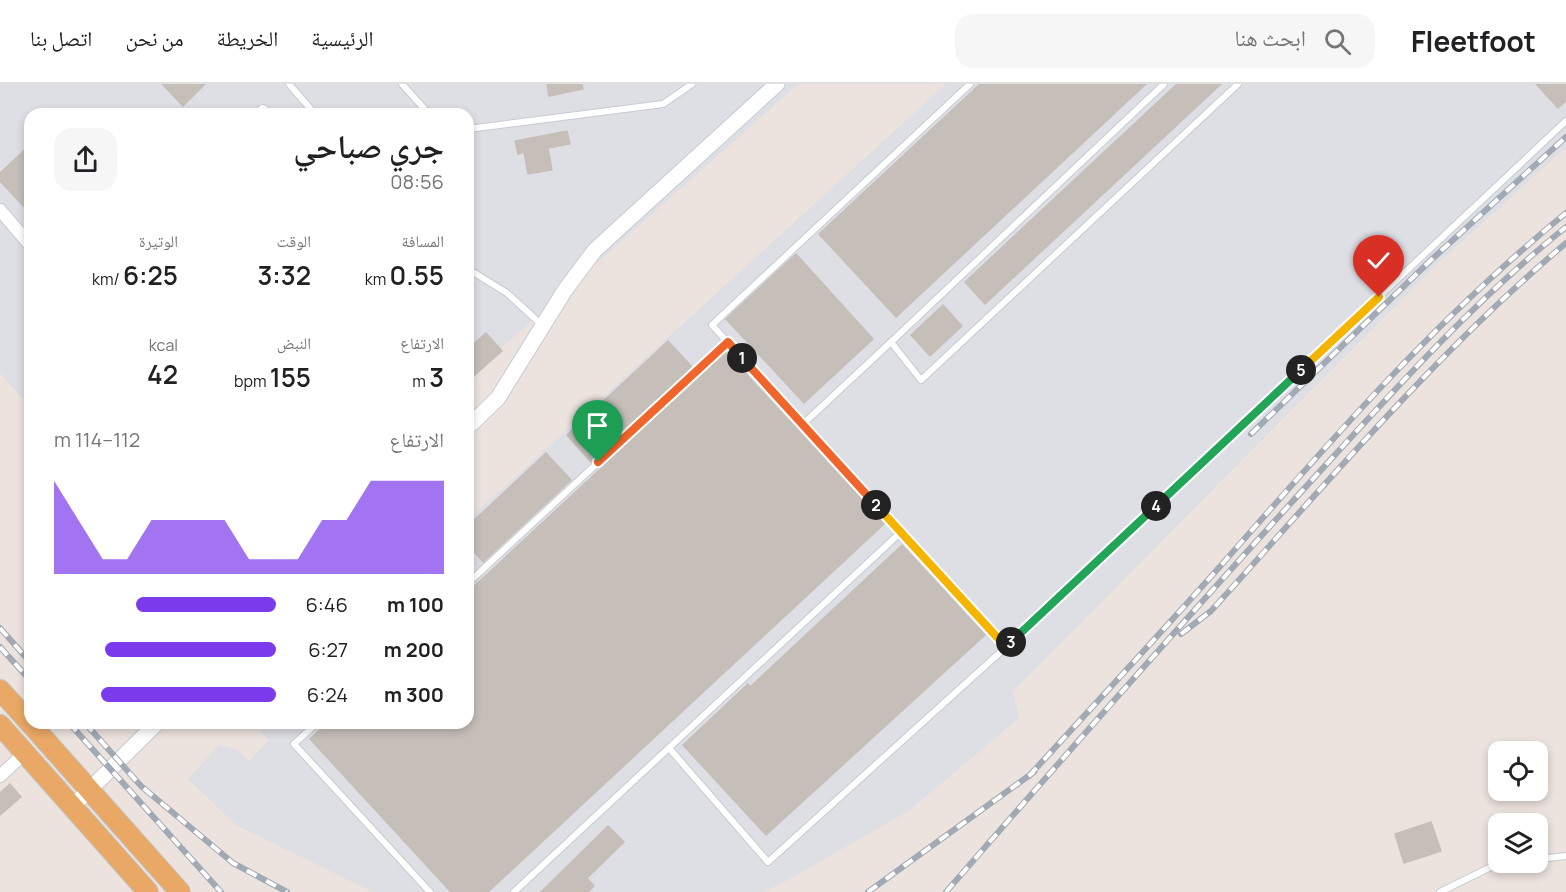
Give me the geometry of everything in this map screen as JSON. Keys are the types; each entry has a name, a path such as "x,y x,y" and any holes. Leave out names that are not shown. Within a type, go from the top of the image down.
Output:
{"main road":[{"path":"0,690 24,716"},
{"path":"0,725 148,892"},
{"path":"35,729 180,892"}],"street":[{"path":"474,421 498,398 565,290 595,250 777,84"},
{"path":"0,210 24,238"},
{"path":"73,806 151,729"},
{"path":"0,776 25,753"}],"lane":[{"path":"289,84 310,108"},
{"path":"402,84 424,108"},
{"path":"474,128 663,104 692,84"},
{"path":"970,84 712,325 1006,647"},
{"path":"803,424 1164,84"},
{"path":"891,342 921,380 1238,84"},
{"path":"669,748 768,862 1006,647 1566,121"},
{"path":"474,273 507,293 544,326"},
{"path":"474,577 728,342"},
{"path":"514,892 901,532"},
{"path":"310,729 294,744 430,892"},
{"path":"1548,858 1566,856"},
{"path":"1440,892 1488,869"}],"shaded area":[{"path":"0,84 798,84 474,373 474,108 24,108 24,400 0,373"},
{"path":"946,84 1566,84 1566,147 1433,268 1013,691 1019,718 910,810 779,885 762,892 373,892 236,825 188,779 219,745 236,749 249,761 269,740 260,731 262,729 474,729 474,515"}],"building":[{"path":"162,84 205,84 183,106"},
{"path":"547,84 582,84 583,89 549,96"},
{"path":"980,84 1146,84 896,317 819,234"},
{"path":"1177,84 1221,84 985,304 965,282"},
{"path":"1536,84 1566,84 1566,101 1558,108"},
{"path":"567,131 570,144 548,148 552,170 528,174 524,152 518,154 515,141"},
{"path":"24,151 24,207 0,181 0,173"},
{"path":"796,254 873,339 804,403 726,319"},
{"path":"943,305 962,326 930,356 911,335"},
{"path":"486,333 502,351 474,376 474,344"},
{"path":"668,341 693,368 591,462 567,435"},
{"path":"726,352 884,524 488,892 451,892 310,739 321,729 474,729 474,586"},
{"path":"546,453 571,480 483,562 474,552 474,520"},
{"path":"902,545 985,635 766,835 683,745 748,684 750,687"},
{"path":"10,784 21,797 0,815 0,793"},
{"path":"1431,822 1441,851 1404,863 1395,834"},
{"path":"608,826 624,842 587,878 594,886 588,892 541,892"}],"railway":[{"path":"1251,434 1431,260 1566,137"},
{"path":"1029,776 1388,380 1474,293 1566,213"},
{"path":"946,892 1161,648 1390,395 1493,291 1566,227"},
{"path":"1181,634 1211,611 1382,421 1472,329 1566,243"},
{"path":"0,628 24,655"},
{"path":"0,647 24,673"},
{"path":"74,729 221,892"},
{"path":"90,729 141,786 233,863 287,892"},
{"path":"868,892 1034,772"}],"route":[{"path":"598,462 728,342 1006,647 1379,297"}]}
